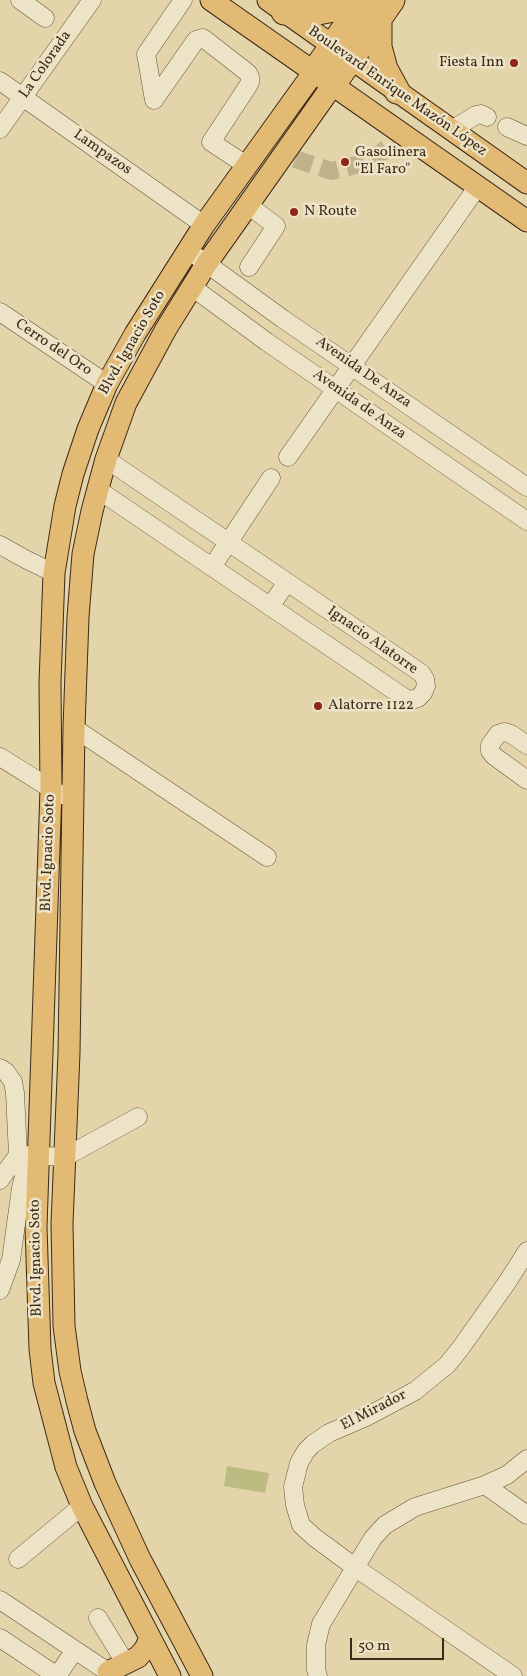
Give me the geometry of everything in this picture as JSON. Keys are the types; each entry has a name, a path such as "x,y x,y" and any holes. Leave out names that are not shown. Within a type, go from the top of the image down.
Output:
{"highway":[{"path":"276,6 318,12 334,9 360,0"},
{"path":"323,79 378,6"},
{"path":"378,6 379,47 385,69 397,91"}],"main road":[{"name":"Boulevard Enrique Mazón López","path":"211,0 323,79 399,139 478,186 527,221"},
{"name":"Boulevard Enrique Mazón López","path":"276,6 527,183"},
{"name":"Blvd. Ignacio Soto","path":"170,1676 82,1506 66,1466 43,1374 38,1324 36,1227 28,1156 51,789 50,674 54,573 65,506 73,474 88,429 107,384 135,334 204,225 246,165 323,79"},
{"name":"Blvd. Ignacio Soto","path":"202,1676 140,1559 105,1483 85,1431 70,1371 64,1326 62,1224 69,1053 72,803 78,616 83,554 97,489 126,403 192,287 203,261 290,157 323,79"},
{"path":"203,261 214,235 204,225"},
{"path":"97,489 92,484 90,462 111,400 111,391 107,384"},
{"path":"117,1573 140,1559"},
{"path":"116,1671 138,1657 145,1649 150,1638"}],"street":[{"path":"20,0 45,18"},
{"name":"La Colorada","path":"0,129 92,0"},
{"path":"183,0 146,54 154,100 196,40 203,38 248,73 250,77 248,86 211,142 246,165"},
{"name":"Lampazos","path":"0,82 204,225"},
{"path":"452,130 476,115 487,116"},
{"path":"507,127 527,136"},
{"path":"288,457 478,186"},
{"path":"248,206 276,226 249,267"},
{"name":"Avenida De Anza","path":"203,261 283,319 527,487"},
{"name":"Avenida de Anza","path":"192,287 268,342 527,521"},
{"name":"Cerro del Oro","path":"0,312 107,384"},
{"path":"268,342 283,319"},
{"name":"Ignacio Alatorre","path":"97,489 405,698 411,700 418,698 423,693 426,686 425,679 421,673 106,458"},
{"path":"212,567 271,478"},
{"path":"0,545 54,573"},
{"path":"270,607 286,582"},
{"path":"74,728 267,857"},
{"path":"527,745 505,732 498,734 490,745 490,751 494,756 527,780"},
{"path":"0,757 72,803"},
{"path":"0,1068 6,1072 13,1082 28,1156 21,1188 11,1260 0,1290"},
{"path":"0,1180 28,1156 65,1157 138,1117"},
{"name":"El Mirador","path":"513,1676 314,1537 302,1525 295,1505 293,1487 299,1463 306,1451 314,1444 329,1434 415,1391 447,1365 508,1281 527,1251"},
{"path":"318,1676 316,1670 316,1645 321,1624 373,1538 385,1525 415,1507 485,1485 507,1475 527,1459"},
{"path":"485,1485 527,1515"},
{"path":"18,1559 82,1506"},
{"path":"0,1600 74,1650 116,1671"},
{"path":"98,1618 116,1671"},
{"path":"0,1638 57,1676 74,1650"}],"green space":[{"path":"227,1466 269,1473 265,1493 224,1486"}],"tunnel":[{"path":"295,159 331,171 369,162 394,143"}],"place":[{"name":"Fiesta Inn","path":"514,63"},
{"name":"Gasolinera \"El Faro\"","path":"345,162"},
{"name":"N Route","path":"294,212"},
{"name":"Alatorre 1122","path":"318,706"}]}
